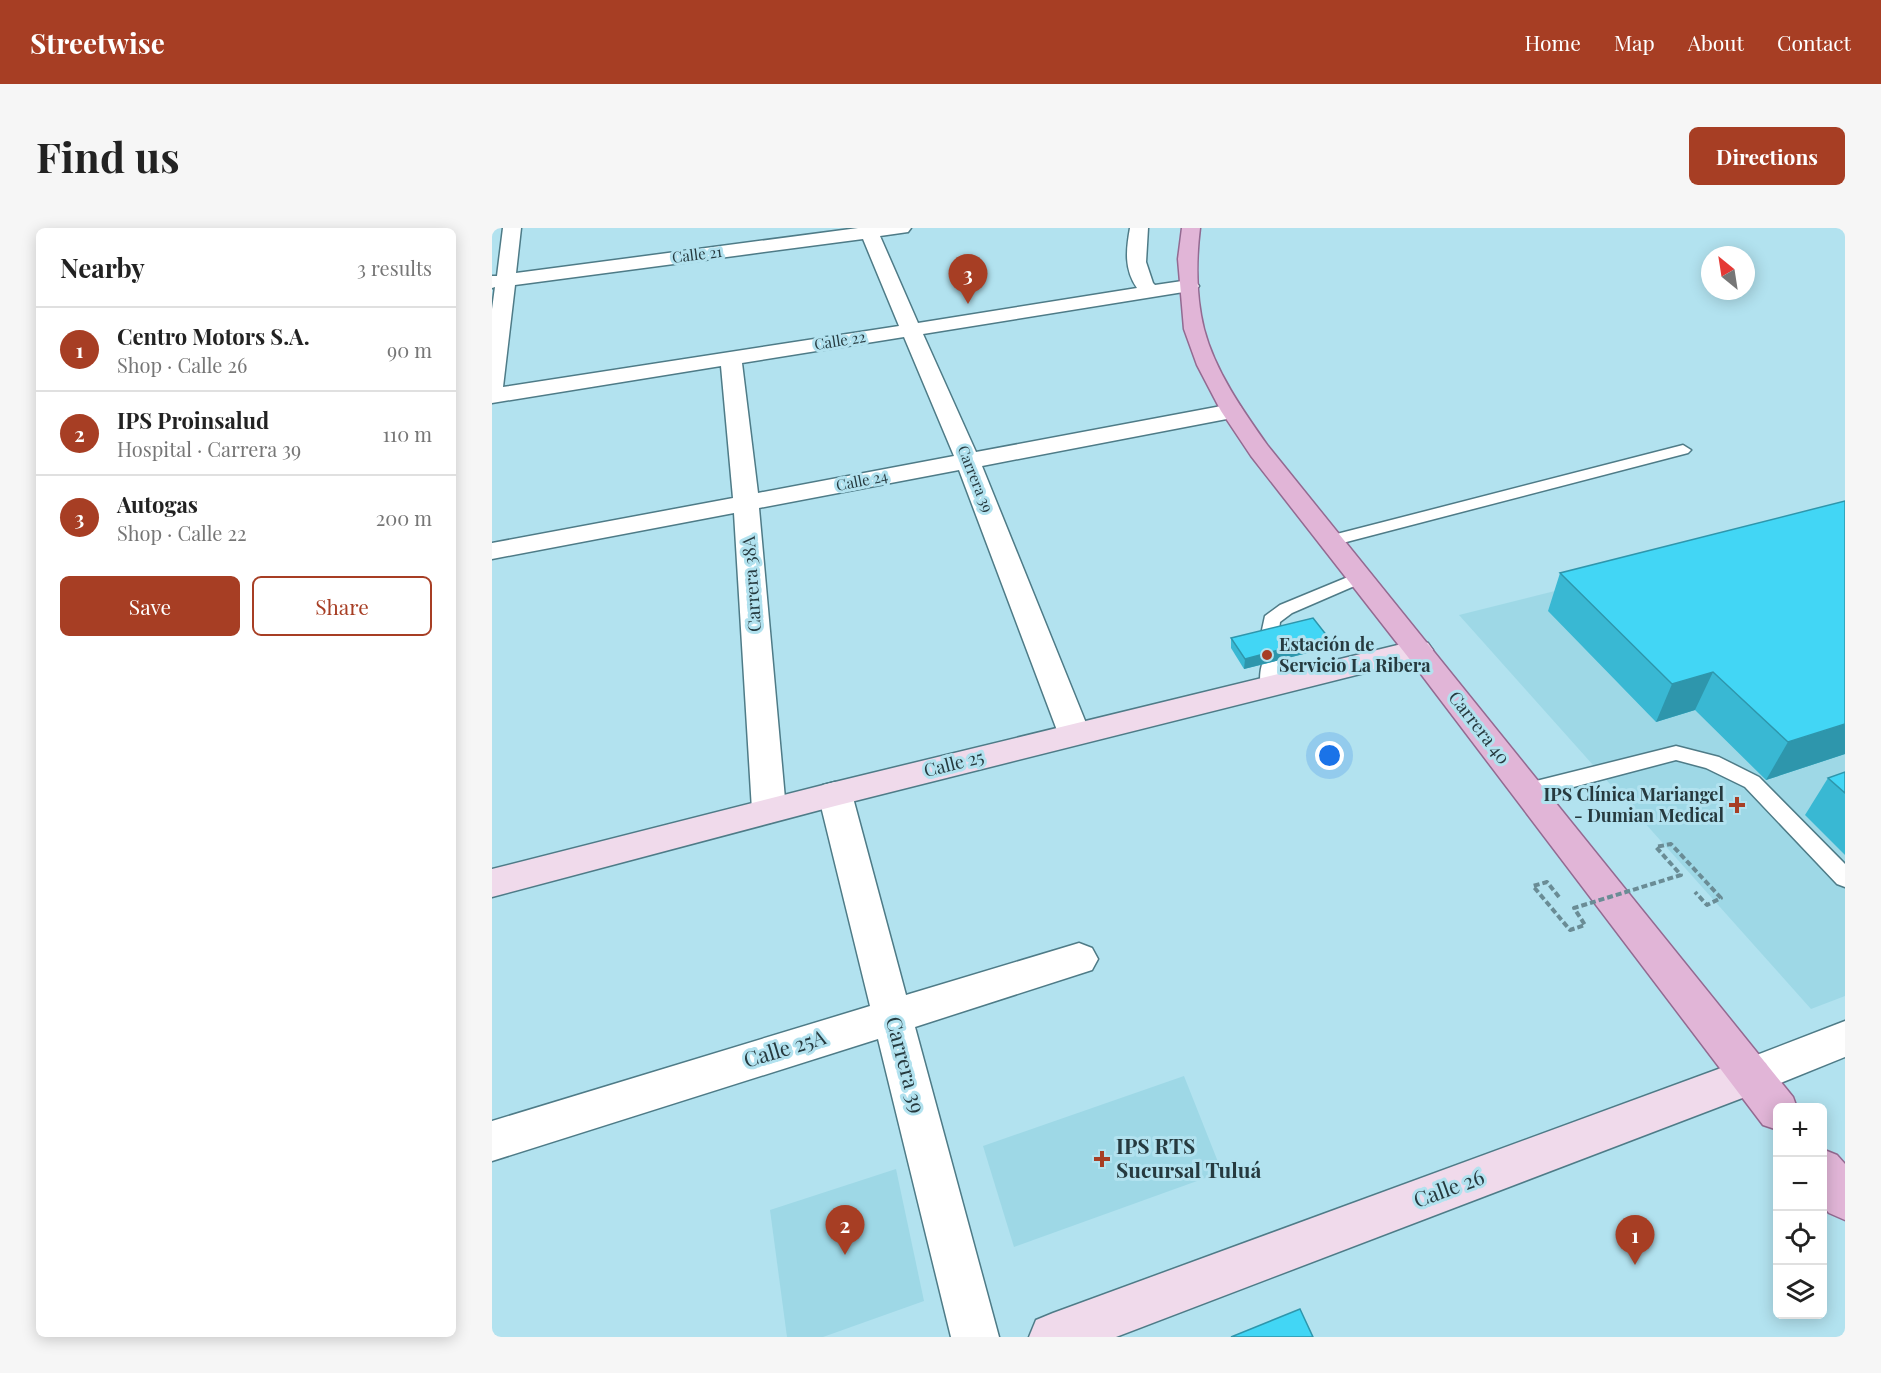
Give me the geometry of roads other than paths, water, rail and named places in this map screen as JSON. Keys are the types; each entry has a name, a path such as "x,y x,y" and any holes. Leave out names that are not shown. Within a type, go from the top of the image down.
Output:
{"main road":[{"name":"Carrera 40","path":"1191,228 1187,259 1194,329 1208,365 1232,411 1259,451 1418,650 1773,1105"},
{"name":"Calle 25","path":"492,883 769,810 1074,734 1271,674 1418,650"},
{"name":"Calle 26","path":"1053,1337 1751,1076"},
{"path":"1827,1176 1845,1198"}],"street":[{"path":"492,390 499,281 512,228"},
{"name":"Calle 21","path":"499,281 868,230 902,228"},
{"path":"1139,228 1136,249 1138,279 1150,292"},
{"name":"Carrera 39","path":"868,230 968,461 1074,734"},
{"name":"Calle 22","path":"492,396 1189,286"},
{"name":"Carrera 38A","path":"730,358 746,503 769,810"},
{"name":"Calle 24","path":"492,551 1232,411"},
{"name":"Carrera 39","path":"835,794 975,1337"},
{"name":"Calle 25A","path":"492,1141 892,1015 1079,959"},
{"name":"Calle 26","path":"1751,1076 1845,1039"}],"lane":[{"path":"1330,541 1683,450"},
{"path":"1269,639 1271,620 1286,609 1360,578"},
{"path":"1528,791 1676,753 1712,762 1752,782 1845,878"}],"place":[{"name":"Autogas","path":"968,304"},
{"name":"Estación de Servicio La Ribera","path":"1267,655"},
{"name":"IPS Clínica Mariangel - Dumian Medical","path":"1737,805"},
{"name":"IPS RTS Sucursal Tuluá","path":"1102,1159"},
{"name":"IPS Proinsalud","path":"845,1255"},
{"name":"Centro Motors S.A.","path":"1635,1265"}]}
